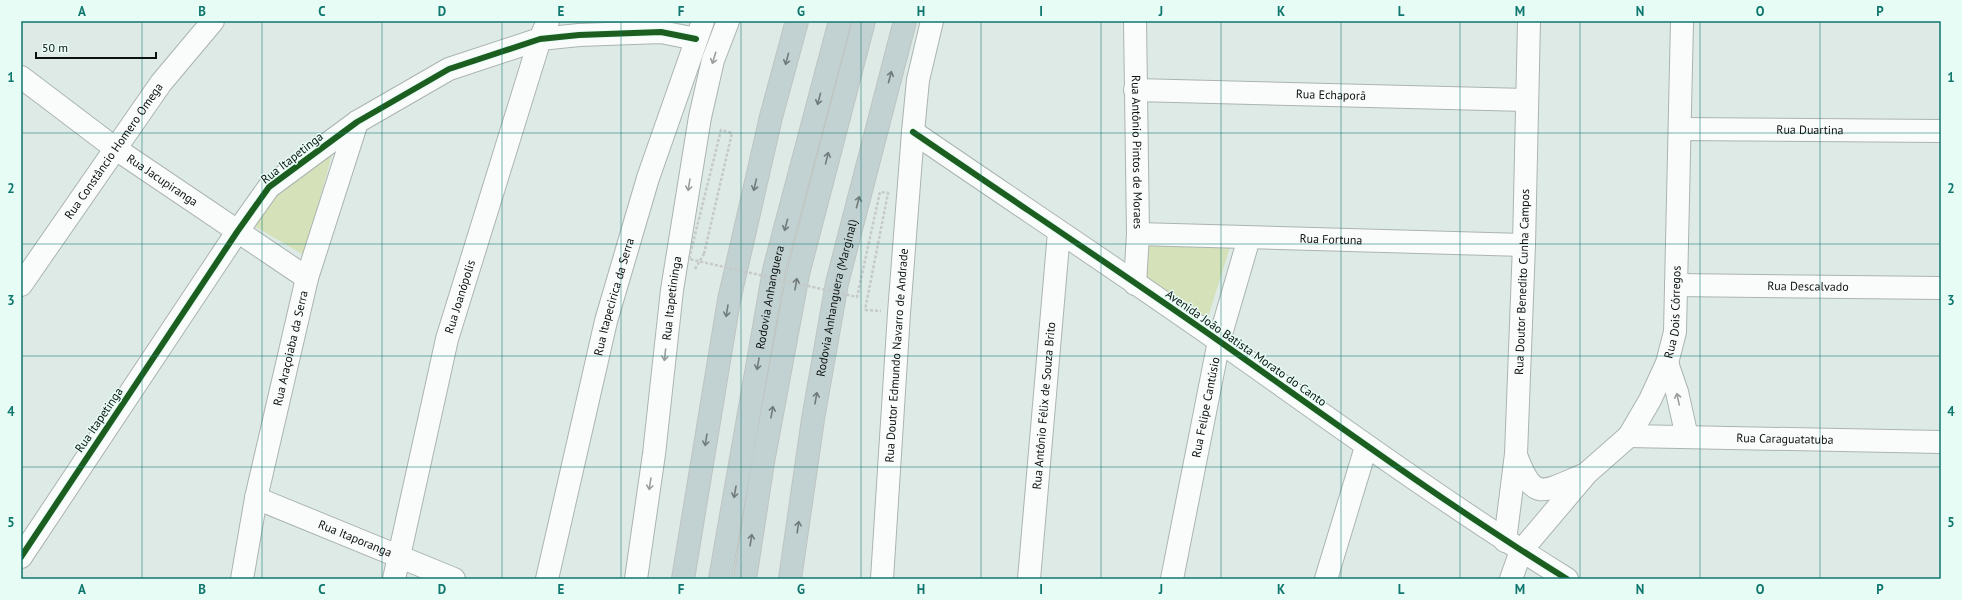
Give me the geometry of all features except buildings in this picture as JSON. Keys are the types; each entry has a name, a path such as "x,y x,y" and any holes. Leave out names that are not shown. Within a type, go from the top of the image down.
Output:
{"highway":[{"path":"683,579 729,300 771,117 798,21"},
{"name":"Rodovia Anhanguera","path":"720,579 774,270 840,21"},
{"name":"Rodovia Anhanguera","path":"745,579 763,462 798,274 864,21"},
{"name":"Rodovia Anhanguera (Marginal)","path":"790,579 813,419 837,282 905,21"}],"street":[{"name":"Rua Constâncio Homero Omega","path":"21,285 161,83 213,21"},
{"name":"Rua Itapetininga","path":"636,579 654,454 672,290 700,117 713,60 728,21"},
{"name":"Rua Doutor Edmundo Navarro de Andrade","path":"882,579 899,313 913,132 918,80 932,21"},
{"name":"Rua Antônio Pintos de Moraes","path":"1135,21 1138,234 1135,284"},
{"name":"Rua Doutor Benedito Cunha Campos","path":"1513,546 1510,501 1516,454 1524,245 1529,21"},
{"name":"Rua Dois Córregos","path":"1513,546 1546,521 1587,473 1629,436 1650,400 1667,363 1675,332 1682,21"},
{"name":"Rua Itapetinga","path":"21,557 237,232 269,187 357,122 449,69 544,30 579,35 700,30"},
{"name":"Rua Joanópolis","path":"394,579 447,339 544,30"},
{"name":"Rua Itapecirica da Serra","path":"547,579 606,321 648,178 700,30"},
{"name":"Rua Jacupiranga","path":"21,77 116,149 307,278"},
{"name":"Rua Echaporã","path":"1135,90 1527,100"},
{"name":"Rua Araçoiaba da Serra","path":"242,579 256,498 307,278 357,122"},
{"name":"Rua Duartina","path":"1680,129 1941,131"},
{"name":"Avenida João Batista Morato do Canto","path":"913,132 1219,341 1366,447 1513,546 1567,579"},
{"name":"Rua Antônio Félix de Souza Brito","path":"1029,579 1059,232"},
{"name":"Rua Fortuna","path":"1138,234 1524,245"},
{"name":"Rua Felipe Cantúsio","path":"1172,579 1219,341 1249,238"},
{"name":"Rua Descalvado","path":"1676,284 1941,288"},
{"path":"1667,363 1677,392 1687,437"},
{"name":"Rua Caraguatatuba","path":"1629,436 1941,442"},
{"path":"1326,579 1366,447"},
{"path":"1516,454 1527,480 1538,488 1544,496 1546,521"},
{"path":"1510,501 1522,493 1538,488 1555,488 1587,473"},
{"name":"Rua Itaporanga","path":"256,498 454,579"},
{"path":"1511,579 1513,546"}],"path":[{"path":"704,254 732,133 721,130 689,259 858,297 880,192 888,193 865,310"}],"green space":[{"path":"333,151 304,255 247,222 294,179"},
{"path":"1142,244 1230,247 1206,324 1142,281"}],"cycle path":[{"path":"21,557 237,232 269,187 357,122 449,69 540,39 579,35 661,32 696,39"},
{"path":"913,132 1105,262 1434,493 1567,579"}]}
